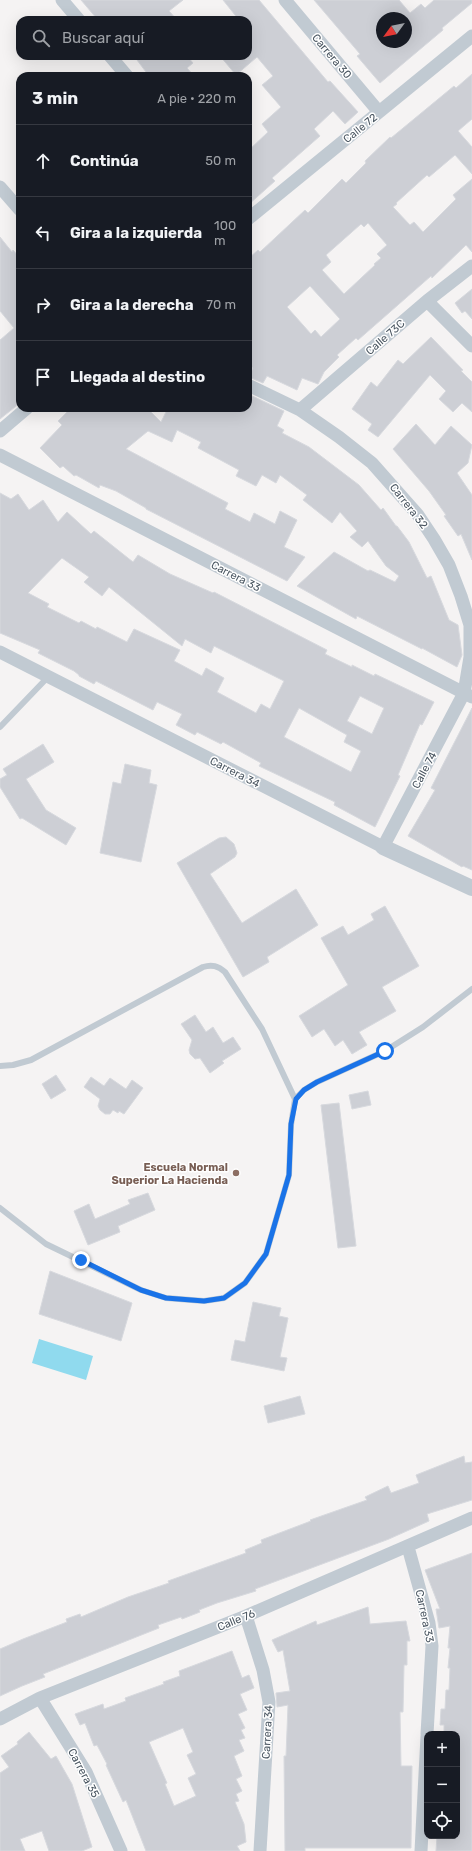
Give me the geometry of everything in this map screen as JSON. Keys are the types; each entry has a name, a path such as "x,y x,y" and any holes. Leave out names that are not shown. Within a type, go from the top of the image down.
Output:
{"street":[{"path":"62,0 76,16"},
{"name":"Carrera 30","path":"285,0 380,112"},
{"name":"Calle 72","path":"252,215 472,36"},
{"path":"113,60 124,72"},
{"path":"0,187 16,205"},
{"name":"Calle 73C","path":"300,410 427,301 472,266"},
{"path":"427,301 472,346"},
{"name":"Carrera 32","path":"252,388 300,410 340,437 372,463 414,510 434,539 449,565 470,625 468,695"},
{"path":"0,432 22,412"},
{"name":"Carrera 33","path":"0,455 468,695"},
{"name":"Carrera 34","path":"0,652 383,847 472,888"},
{"name":"Calle 74","path":"383,847 468,695"},
{"name":"Calle 76","path":"0,1719 40,1698 246,1616 472,1518"},
{"name":"Carrera 33","path":"408,1547 429,1623 432,1646 427,1731"},
{"name":"Carrera 34","path":"246,1616 263,1670 269,1702 260,1851"},
{"name":"Carrera 35","path":"40,1698 86,1772 121,1851"},
{"name":"Carrera 33","path":"421,1851 425,1767"}],"lane":[{"path":"0,727 48,677"},
{"path":"0,1066 13,1065 31,1060 203,967 212,965 225,972 262,1029 296,1099"},
{"path":"0,1208 46,1244 141,1290 166,1298 204,1301 224,1298 245,1283 266,1254 289,1175 291,1124 296,1099 304,1090 317,1082 385,1051 423,1027 472,989"}],"water":[{"path":"39,1339 93,1356 86,1380 32,1363"}],"building":[{"path":"81,0 183,0 169,11 173,16 95,16"},
{"path":"223,0 259,0 328,82 330,81 358,112 345,124 333,111 314,129 320,136 272,178 275,181 252,201 252,147 268,132 262,124 281,107 262,85 273,76 257,57 240,72 233,72 223,60 252,60 252,16 236,16"},
{"path":"314,0 399,0 409,12 376,12 376,48 412,48 411,12 421,4 425,8 434,0 472,0 472,3 442,28 443,30 380,83 357,56 360,54"},
{"path":"137,60 190,60 193,63 187,68 190,72 146,72"},
{"path":"472,74 472,119 458,131 472,147 472,174 455,155 429,177 427,175 393,207 410,225 414,222 423,232 456,199 453,195 472,179 472,252 466,245 432,278 431,276 358,340 356,338 337,355 339,357 324,372 318,384 302,378 297,390 267,376 263,383 252,378 252,255 258,250 260,252 305,210 308,213 342,179 346,183 366,163 365,161 390,137 391,138 454,86 456,88","holes":["368,223 387,245 377,254 381,258 374,264 375,265 344,294 322,270 331,262 326,255 361,224 364,227","310,286 340,319 321,337 315,330 311,334 287,307"]},
{"path":"0,237 12,252 13,250 16,253 16,406 0,419 0,340 14,328 0,311"},
{"path":"472,289 472,319 465,311 462,313 455,303"},
{"path":"431,337 463,370 461,371 472,382 472,412 462,403 453,412 439,399 446,391 430,375 378,437 368,430 372,424 352,409 371,382 377,387 398,360 403,364"},
{"path":"252,396 284,411 277,426 284,430 282,433 309,447 359,485 381,510 383,508 409,542 427,578 431,576 449,620 458,625 462,655 457,667 357,616 356,619 297,586 334,552 368,571 370,570 395,582 399,576 386,566 368,541 362,547 350,537 357,531 340,512 332,523 303,500 307,495 280,475 276,483 262,475 256,486 236,476 239,470 198,448 201,442 177,430 172,442 148,431 126,449 228,503 225,509 250,522 254,513 275,524 280,511 297,520 284,547 305,557 287,581 146,509 116,491 100,485 99,488 76,475 74,476 63,466 60,468 40,448 62,425 58,421 67,412 151,412 161,422 166,412 252,412"},
{"path":"416,424 435,445 451,426 472,445 468,463 457,473 472,495 472,560 461,534 458,536 444,516 446,515 429,491 393,449"},
{"path":"0,493 11,499 18,494 29,510 43,500 58,522 67,512 91,534 94,531 133,562 138,555 170,574 213,593 214,592 327,650 325,654 374,676 375,674 434,702 422,725 420,724 398,775 400,776 375,827 334,805 335,802 259,766 261,763 223,742 221,744 197,732 195,735 176,725 182,714 157,702 153,710 96,681 94,684 79,676 74,671 38,653 40,650 0,633","holes":["62,558 89,577 84,582 102,596 109,587 182,646 185,639 211,653 214,646 284,681 270,709 261,704 256,713 217,692 224,678 206,668 202,676 174,661 180,650 134,629 127,642 97,627 96,629 81,621 79,623 47,607 49,604 28,593","360,696 384,708 372,734 347,721","299,708 347,735 344,742 361,751 351,772 284,737"]},
{"path":"472,708 472,870 463,866 462,867 408,836 435,790 431,788"},
{"path":"43,744 54,762 26,779 46,810 76,828 66,845 22,818 20,819 0,787 0,779 7,775 3,769"},
{"path":"125,764 151,770 149,783 157,785 141,862 100,853 113,782 121,784"},
{"path":"226,837 234,844 237,853 235,857 210,874 242,923 296,889 318,925 267,957 269,962 243,977 177,863 219,838"},
{"path":"385,906 419,966 382,987 396,1011 359,1032 367,1045 352,1054 343,1040 335,1046 324,1029 312,1037 299,1016 348,985 321,938 343,926 348,935 374,920 371,914"},
{"path":"195,1015 206,1032 213,1027 223,1043 233,1037 241,1049 222,1061 224,1063 210,1073 200,1058 195,1059 190,1054 189,1050 192,1040 181,1024"},
{"path":"56,1075 66,1090 51,1099 42,1084"},
{"path":"91,1077 104,1086 110,1078 126,1089 132,1080 143,1088 124,1114 113,1110 110,1114 105,1114 98,1106 100,1099 84,1087"},
{"path":"368,1091 371,1105 352,1109 349,1095"},
{"path":"339,1103 356,1246 338,1248 321,1105"},
{"path":"148,1193 155,1210 118,1226 120,1232 88,1245 74,1211 89,1204 95,1219 130,1204 128,1200"},
{"path":"50,1271 132,1303 121,1341 39,1314"},
{"path":"253,1302 281,1308 279,1316 288,1318 280,1357 287,1358 284,1371 231,1360 235,1340 245,1342"},
{"path":"300,1396 305,1414 268,1423 264,1406"},
{"path":"464,1456 465,1463 472,1462 472,1500 427,1514 429,1521 389,1539 255,1589 256,1591 217,1603 182,1619 181,1617 158,1625 159,1628 43,1674 45,1677 0,1696 0,1649 67,1622 66,1619 80,1614 81,1617 128,1597 169,1583 168,1581 246,1553 245,1550 262,1543 261,1540 311,1521 310,1520 367,1500 365,1497 388,1486 391,1493 419,1483 416,1475"},
{"path":"472,1553 472,1851 436,1851 437,1839 460,1839 460,1731 444,1731 444,1725 440,1725 441,1709 445,1709 446,1690 449,1690 450,1668 448,1668 450,1648 448,1648 450,1626 439,1628 436,1609 440,1609 425,1570"},
{"path":"368,1607 370,1624 406,1621 410,1641 407,1641 407,1665 404,1665 403,1712 400,1712 401,1766 412,1766 411,1848 305,1848 305,1851 285,1851 284,1756 286,1756 288,1705 277,1707 276,1693 290,1691 283,1650 278,1652 272,1640 316,1621 317,1625"},
{"path":"232,1651 242,1678 249,1675 254,1688 240,1694 247,1710 238,1714 245,1728 241,1730 245,1738 239,1740 244,1751 234,1756 242,1776 236,1779 242,1791 236,1794 239,1801 235,1802 244,1824 246,1842 237,1846 240,1851 146,1851 126,1800 123,1802 106,1765 107,1764 97,1745 94,1746 85,1723 80,1725 75,1714 103,1704 104,1709 126,1701 125,1698 164,1684 163,1682 180,1676 179,1671","holes":["183,1728 193,1752 187,1755 196,1774 188,1778 196,1796 174,1806 165,1784 167,1783 149,1742"]},
{"path":"29,1732 51,1759 56,1756 72,1784 92,1847 82,1851 49,1851 42,1831 20,1839 25,1851 0,1851 0,1773 9,1767 1,1756 18,1744 17,1742"}],"place":[{"name":"Escuela Normal Superior La Hacienda","path":"236,1173"}],"route":[{"path":"81,1260 141,1290 166,1298 204,1301 224,1298 245,1283 266,1254 289,1175 291,1124 296,1099 304,1090 317,1082 385,1051"}]}
